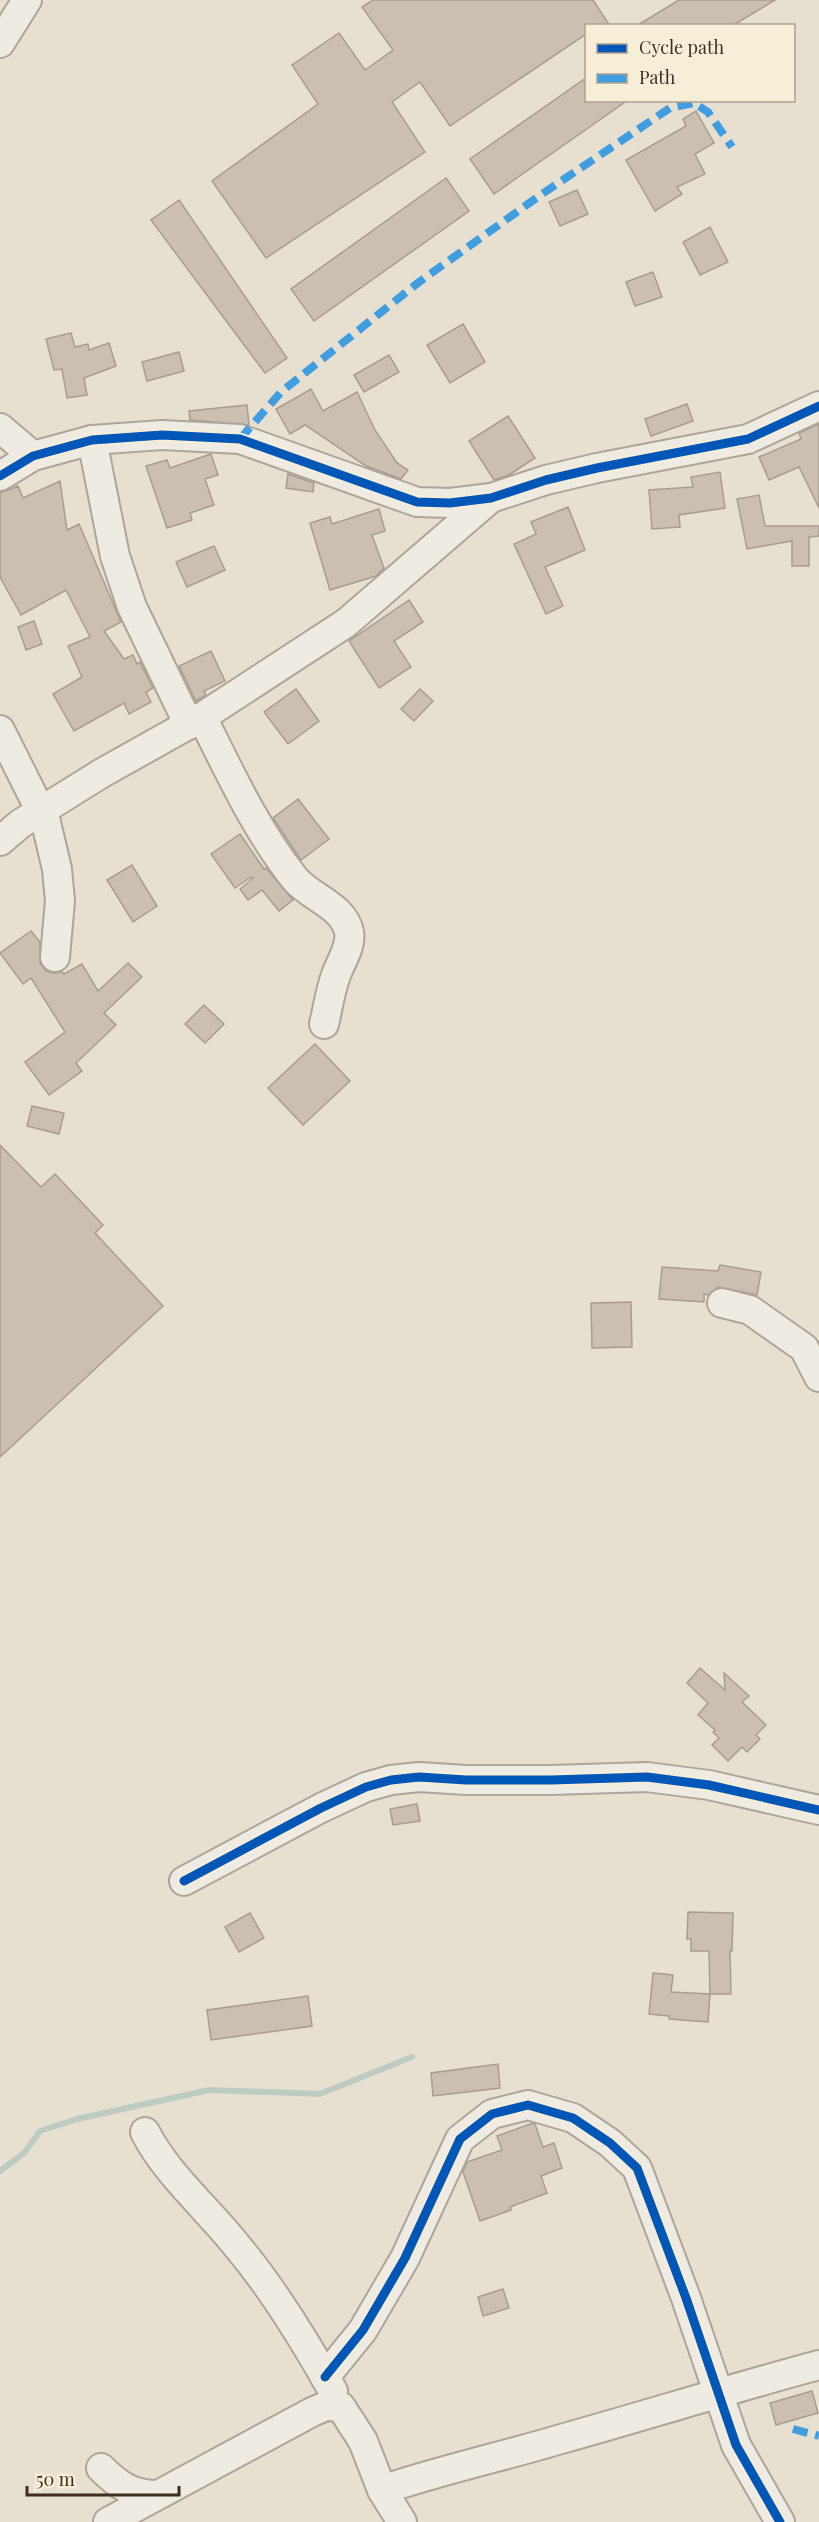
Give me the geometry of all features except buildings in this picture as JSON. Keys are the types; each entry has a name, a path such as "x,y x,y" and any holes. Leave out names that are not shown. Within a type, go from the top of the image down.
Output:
{"street":[{"path":"0,43 27,0"},
{"path":"0,476 33,456 92,440 162,435 240,439 417,502 450,503 491,498 546,480 597,468 748,439 819,406"},
{"path":"0,428 33,456"},
{"path":"92,440 115,556 132,607 271,849 301,886 331,906 343,919 350,933 347,949 335,976 324,1024"},
{"path":"0,840 102,773 196,721 346,623 491,498"},
{"path":"0,730 42,811 58,880 60,901 55,957"},
{"path":"722,1303 750,1310 804,1348 819,1377"},
{"path":"184,1881 321,1808 366,1787 391,1780 419,1777 498,1780 647,1777 709,1785 819,1810"},
{"path":"325,2377 363,2330 405,2258 460,2139 492,2114 528,2104 573,2118 610,2143 637,2168 686,2298 736,2445 780,2522"},
{"path":"145,2132 154,2151 237,2245 283,2309 363,2441 382,2490 402,2522"},
{"path":"382,2490 423,2476 560,2440 717,2392 819,2365"},
{"path":"108,2522 312,2412 327,2406 341,2407"},
{"path":"101,2468 120,2486 132,2492 156,2495"}],"waterway":[{"path":"0,2171 24,2153 40,2131 77,2119 209,2090 320,2094 412,2057"}],"marked path":[{"path":"240,439 281,392 419,282 542,194 670,108 694,103 708,112 732,147"},
{"path":"793,2429 819,2436"}],"cycle path":[{"path":"0,476 33,456 92,440 162,435 240,439 417,502 450,503 491,498 546,480 597,468 748,439 819,406"},
{"path":"184,1881 321,1808 366,1787 391,1780 419,1777 466,1780 647,1777 709,1785 819,1810"},
{"path":"325,2377 363,2330 405,2258 460,2139 492,2114 528,2105 573,2118 610,2143 637,2168 686,2298 736,2445 780,2522"}]}
